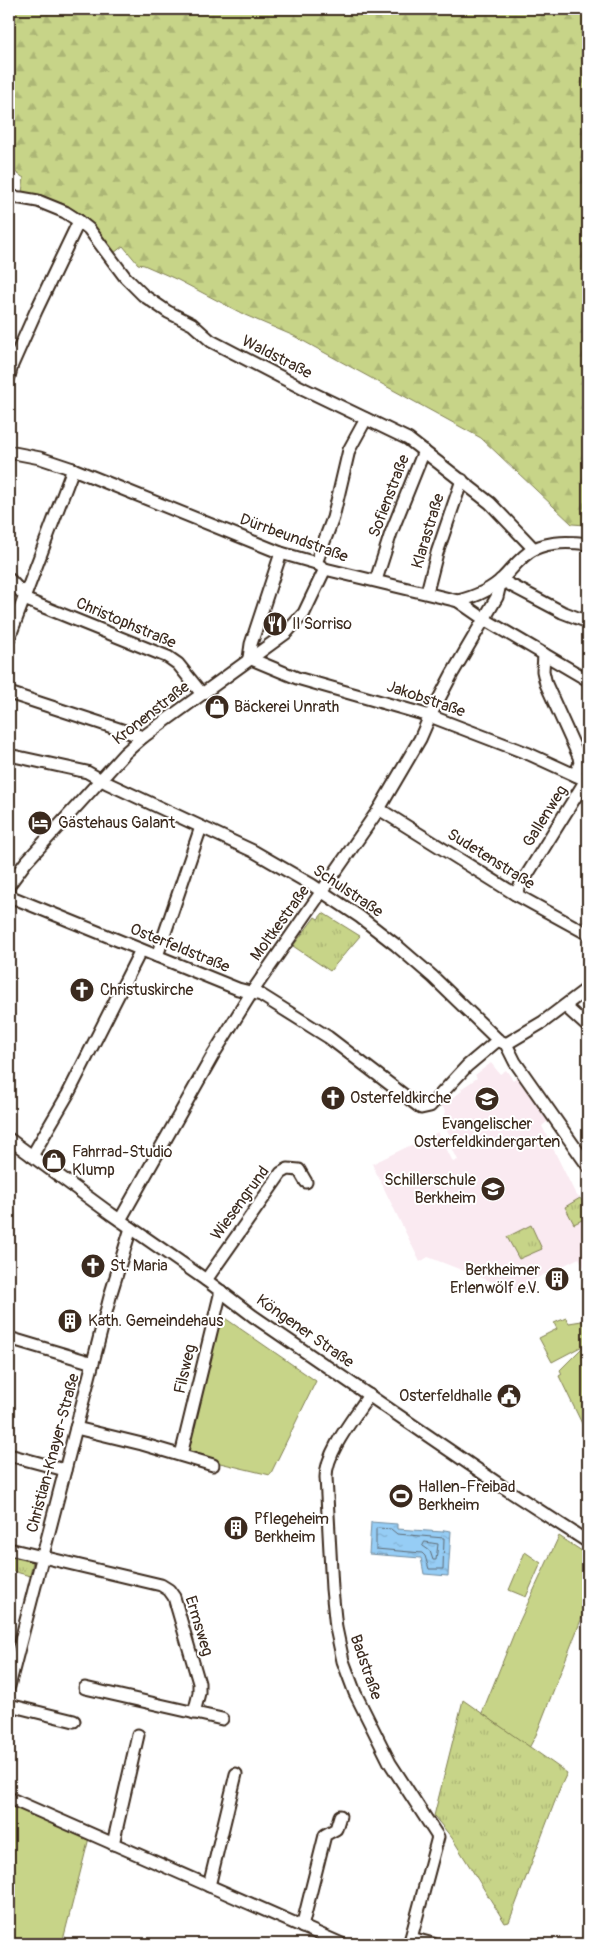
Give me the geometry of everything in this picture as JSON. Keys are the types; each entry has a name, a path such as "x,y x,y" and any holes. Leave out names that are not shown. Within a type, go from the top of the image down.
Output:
{"street":[{"name":"Waldstraße","path":"9,197 38,201 66,212 79,220 89,229 125,277 148,299 192,324 211,341 248,361 404,436 494,507 534,549"},
{"path":"9,377 10,364 79,220"},
{"name":"Kronenstraße","path":"9,885 125,752 249,658 269,646 297,622 309,603 350,450 366,419"},
{"name":"Sofienstraße","path":"376,580 391,534 424,451"},
{"name":"Dürrbeundstraße","path":"9,452 40,458 73,469 281,553 320,566 458,601 484,620 588,680"},
{"path":"9,638 73,469"},
{"name":"Klarastraße","path":"427,592 437,553 462,480"},
{"path":"458,601 480,594 501,580 520,559 534,549 558,543 588,544"},
{"path":"249,658 251,644 281,553"},
{"path":"9,579 24,597"},
{"path":"501,580 562,612 588,622"},
{"name":"Moltkestraße","path":"120,1220 213,1055 252,992 379,809 420,739 430,716 497,597 501,580"},
{"name":"Christophstraße","path":"24,597 174,660 202,694"},
{"name":"Gallenweg","path":"544,654 543,671 546,684 579,757 580,763 575,775"},
{"name":"Jakobstraße","path":"249,658 298,678 430,716 529,754 587,781"},
{"path":"9,692 143,737"},
{"name":"Schulstraße","path":"9,755 87,772 254,851 322,892 372,926 413,959 502,1042 588,1166"},
{"name":"Gallenweg","path":"515,894 587,781"},
{"name":"Sudetenstraße","path":"379,809 515,894 588,934"},
{"path":"157,956 201,827"},
{"name":"Osterfeldstraße","path":"9,896 238,989 262,995 328,1037 377,1073 418,1107 430,1106 467,1066 502,1042"},
{"path":"32,1156 68,1094 141,950"},
{"path":"502,1042 565,1006 588,988"},
{"path":"565,1006 588,1027"},
{"name":"Köngener Straße","path":"9,1140 269,1327 503,1487 588,1542"},
{"name":"Wiesengrund","path":"206,1280 281,1173 288,1169 299,1170 306,1182"},
{"name":"Christian-Knayer-Straße","path":"9,1686 93,1363 131,1228"},
{"name":"Filsweg","path":"181,1455 221,1291"},
{"path":"9,1338 93,1363"},
{"name":"Badstraße","path":"369,1395 333,1451 327,1464 326,1477 332,1589 339,1645 355,1693 390,1763 438,1837 409,1941 433,1944"},
{"path":"76,1428 213,1465"},
{"path":"9,1455 65,1470"},
{"path":"9,1549 42,1557"},
{"name":"Ermsweg","path":"42,1557 161,1586 169,1590 174,1597 199,1683 194,1713"},
{"path":"85,1688 222,1719"},
{"path":"9,1706 74,1721"},
{"path":"113,1844 138,1735"},
{"path":"209,1886 236,1774"},
{"path":"9,1798 342,1944"},
{"path":"302,1927 325,1835 336,1829 340,1816"}],"shaded area":[{"path":"491,1063 500,1074 506,1070 513,1080 517,1077 548,1121 542,1126 575,1193 588,1209 588,1275 579,1258 531,1281 527,1284 525,1293 516,1290 510,1292 503,1286 428,1257 420,1262 372,1164 438,1132 453,1162 458,1160 450,1144 452,1138 442,1124 446,1111 441,1106 462,1091 461,1089 477,1078 475,1075"}],"green space":[{"path":"9,9 588,9 588,537 586,525 572,524 481,438 294,336 245,315 178,280 138,264 123,246 114,253 93,226 76,211 49,199 22,192 24,178 9,168"},
{"path":"323,913 360,936 330,971 293,946 315,917 318,919"},
{"path":"580,1198 588,1209 588,1217 574,1224 565,1207"},
{"path":"531,1225 542,1249 519,1259 507,1237"},
{"path":"219,1314 316,1381 270,1475 195,1457 187,1450"},
{"path":"566,1318 569,1323 588,1320 588,1343 552,1362 539,1338 557,1329 554,1323"},
{"path":"588,1346 588,1436 559,1376 562,1374 560,1370 583,1347"},
{"path":"559,1536 588,1555 588,1602 536,1735 529,1748 482,1713 515,1631"},
{"path":"525,1552 541,1563 526,1597 509,1590"},
{"path":"9,1555 33,1561 30,1576 9,1570"},
{"path":"463,1700 567,1773 509,1922 505,1923 452,1838 434,1816"},
{"path":"9,1804 89,1838 62,1944 9,1944"}],"water":[{"path":"371,1522 397,1524 397,1529 451,1531 448,1576 424,1574 421,1558 369,1554"}],"place":[{"name":"Il Sorriso","path":"275,624"},
{"name":"Bäckerei Unrath","path":"217,707"},
{"name":"Gästehaus Galant","path":"40,823"},
{"name":"Christuskirche","path":"82,990"},
{"name":"Osterfeldkirche","path":"333,1098"},
{"name":"Evangelischer Osterfeldkindergarten","path":"487,1099"},
{"name":"Fahrrad-Studio Klump","path":"54,1161"},
{"name":"Schillerschule Berkheim","path":"493,1189"},
{"name":"St. Maria","path":"93,1266"},
{"name":"Berkheimer Erlenwölf e.V.","path":"557,1279"},
{"name":"Kath. Gemeindehaus","path":"70,1321"},
{"name":"Osterfeldhalle","path":"509,1396"},
{"name":"Hallen-Freibad Berkheim","path":"401,1496"},
{"name":"Pflegeheim Berkheim","path":"236,1528"}]}
